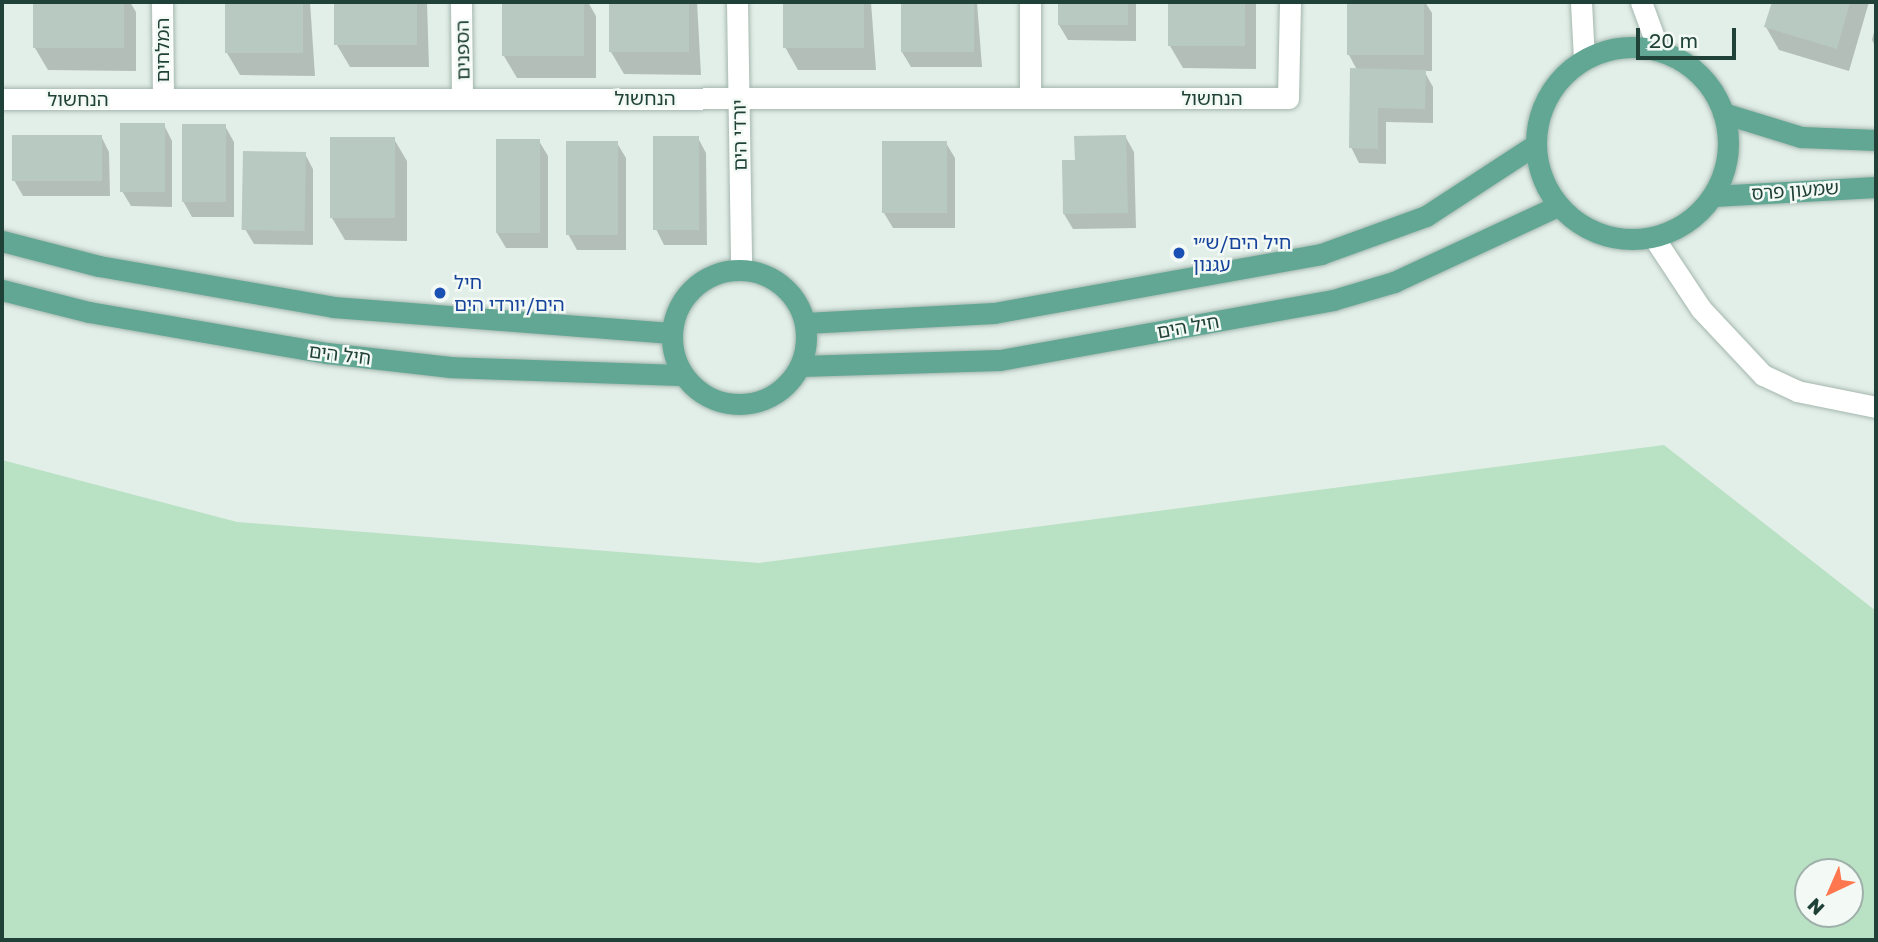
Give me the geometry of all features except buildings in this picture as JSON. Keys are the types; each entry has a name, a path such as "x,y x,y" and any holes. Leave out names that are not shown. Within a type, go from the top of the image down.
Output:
{"main road":[{"path":"1621,48 1659,51 1699,74 1723,113 1726,164 1713,196 1687,223 1654,237 1601,235 1558,206 1541,177 1535,145 1548,95 1584,59 1621,48"},
{"path":"1723,113 1801,137 1876,140"},
{"path":"805,323 994,313 1321,254 1426,216 1535,145"},
{"name":"שמעון פרס","path":"1713,196 1876,187"},
{"name":"חיל הים","path":"800,366 1000,360 1333,300 1394,282 1558,206"},
{"path":"2,241 112,268 333,307 671,332"},
{"path":"741,269 782,285 805,323 800,366 767,399 744,404 720,402 683,375 671,332 686,294 701,280 741,269"},
{"name":"חיל הים","path":"2,290 103,315 327,354 450,368 683,375"}],"street":[{"name":"המלחים","path":"162,2 163,99"},
{"name":"הספנים","path":"461,2 462,98"},
{"name":"יורדי הים","path":"737,2 741,269"},
{"path":"1030,2 1030,99"},
{"name":"הנחשול","path":"2,99 1289,98 1290,2"},
{"path":"1581,2 1584,59"},
{"path":"1641,2 1659,51"},
{"path":"1654,237 1701,309 1763,375 1797,391 1876,407"}],"green space":[{"path":"1664,445 1876,611 1876,940 2,940 2,460 237,522 759,563"}],"place":[{"name":"חיל הים/ש״י עגנון","path":"1179,253"},
{"name":"חיל הים/יורדי הים","path":"440,293"}]}
